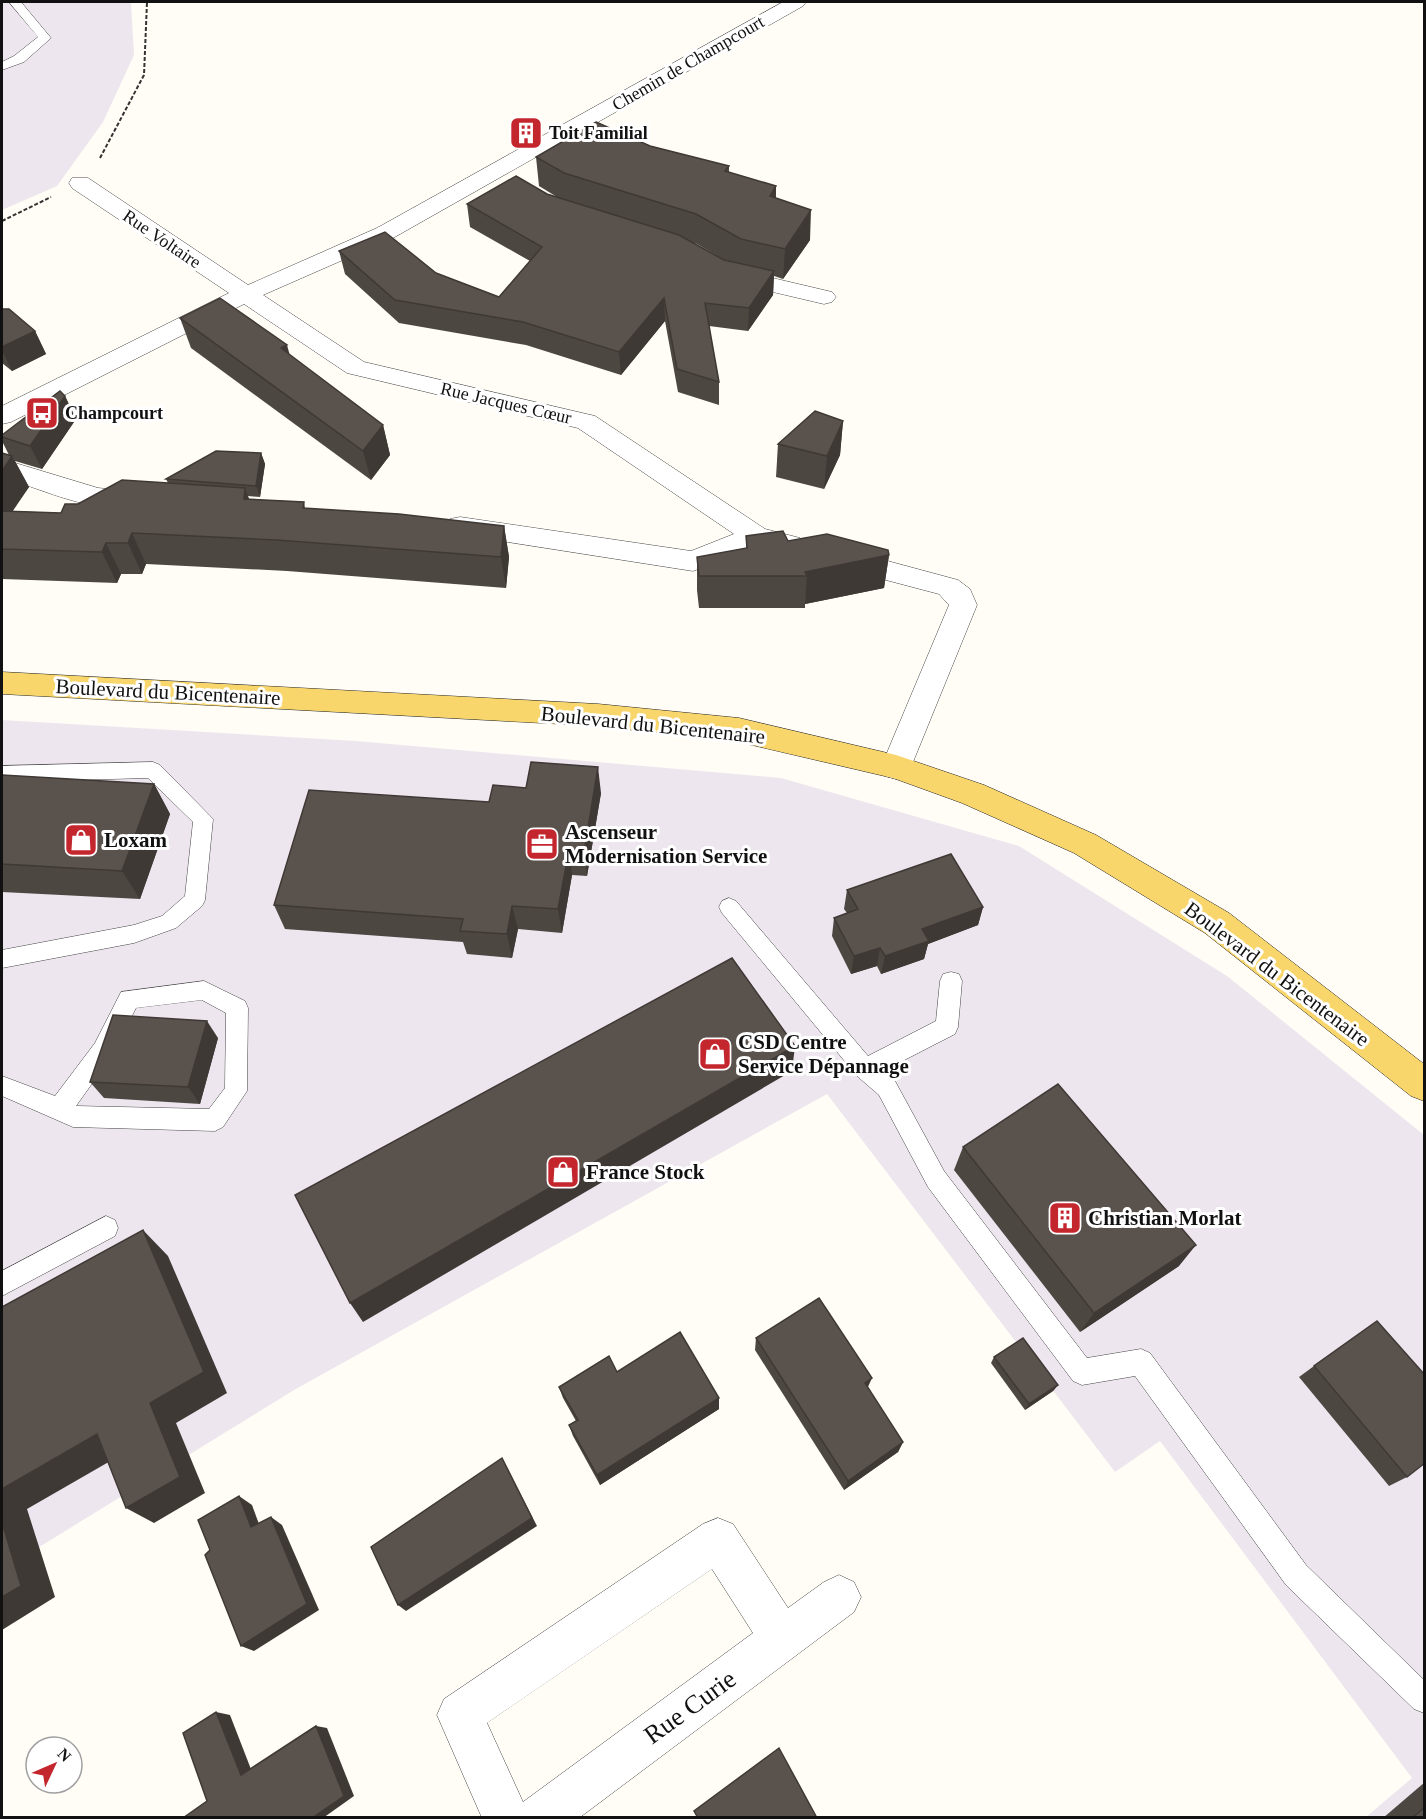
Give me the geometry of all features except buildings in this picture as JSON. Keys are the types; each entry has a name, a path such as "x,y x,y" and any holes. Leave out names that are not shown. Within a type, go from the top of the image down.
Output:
{"main road":[{"name":"Boulevard du Bicentenaire","path":"2,683 598,715 739,730 896,768 973,794 1084,844 1207,917 1425,1085"}],"street":[{"name":"Chemin de Champcourt","path":"2,416 244,295 505,178 796,2"},
{"name":"Rue Voltaire","path":"80,183 244,295"},
{"path":"714,266 732,276 824,297"},
{"name":"Rue Jacques Cœur","path":"244,295 356,368 586,422 756,536 948,587 960,596 963,605 896,768"},
{"path":"2,468 97,497 167,501"},
{"path":"436,522 693,561 756,536"},
{"path":"506,1818 460,1715 718,1539 782,1639"},
{"name":"Rue Curie","path":"540,1818 839,1598"}],"lane":[{"path":"2,66 19,59 45,38 15,2"},
{"path":"2,774 153,770 203,819 195,900 169,922 134,934 2,959"},
{"path":"729,907 865,1069 886,1088 936,1179 1082,1372 1141,1362 1296,1575 1425,1699"},
{"path":"865,1069 947,1027 951,981"},
{"path":"2,1086 27,1093 59,1110 73,1116 215,1120 236,1091 237,1008 204,990 129,999 103,1050 59,1110"},
{"path":"2,1284 106,1228"}],"path":[{"path":"2,221 80,183 100,159 144,75 147,2"}],"shaded area":[{"path":"2,2 131,2 134,55 103,122 57,186 2,210"},
{"path":"2,720 356,741 781,778 1019,846 1227,976 1424,1135 1424,1817 1366,1817 1412,1778 1160,1441 1115,1472 827,1094 294,1390 2,1570"}],"place":[{"name":"Toit Familial","path":"526,133"},
{"name":"Champcourt","path":"42,413"},
{"name":"Loxam","path":"81,840"},
{"name":"Ascenseur Modernisation Service","path":"542,844"},
{"name":"CSD Centre Service Dépannage","path":"715,1054"},
{"name":"France Stock","path":"563,1172"},
{"name":"Christian Morlat","path":"1065,1218"}]}
